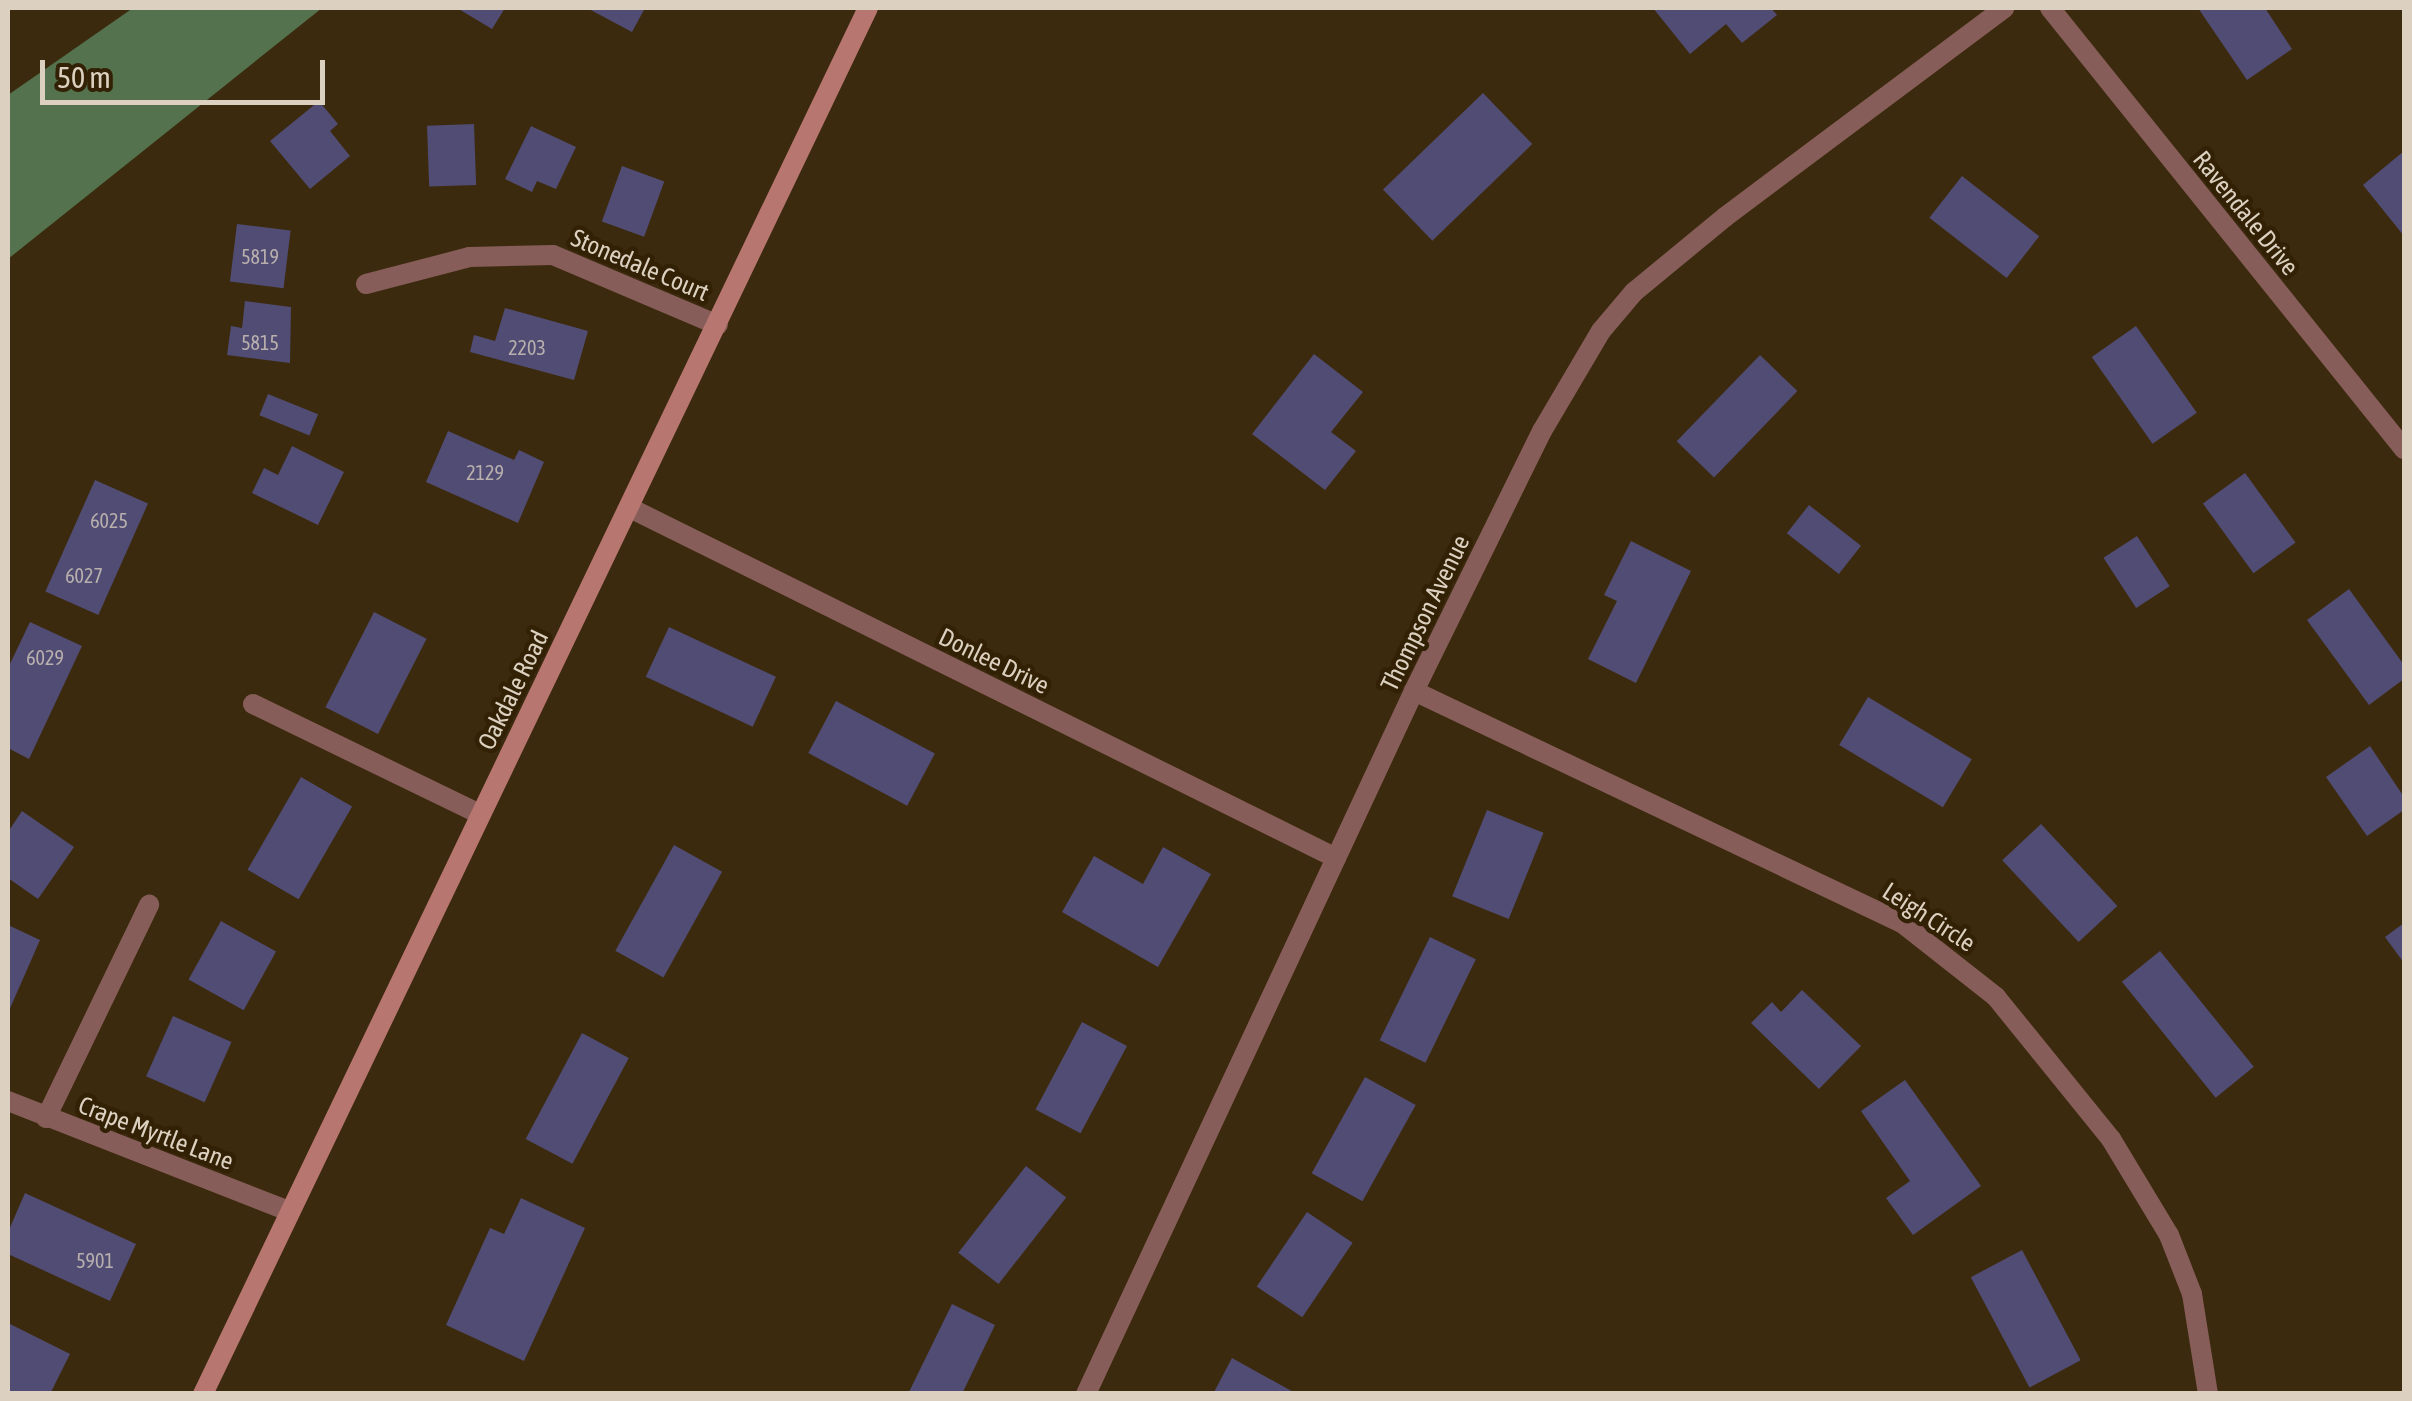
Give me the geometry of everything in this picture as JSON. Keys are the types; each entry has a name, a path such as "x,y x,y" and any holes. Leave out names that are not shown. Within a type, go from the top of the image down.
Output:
{"main road":[{"name":"Oakdale Road","path":"202,1394 286,1210 630,508 868,8"}],"street":[{"name":"Thompson Avenue","path":"1086,1394 1414,692 1542,431 1601,330 1634,292 2004,8"},
{"name":"Ravendale Drive","path":"2050,8 2404,449"},
{"name":"Stonedale Court","path":"366,284 470,256 553,255 718,325"},
{"name":"Donlee Drive","path":"630,508 1336,858"},
{"name":"Leigh Circle","path":"1414,692 1902,923 1996,997 2111,1139 2168,1235 2192,1294 2208,1394"},
{"path":"253,704 480,814"},
{"path":"46,1118 148,905"},
{"name":"Crape Myrtle Lane","path":"8,1101 286,1210"}],"green space":[{"path":"133,8 322,8 8,259 8,95"}],"building":[{"path":"457,8 505,8 492,29"},
{"path":"587,8 645,8 632,32"},
{"path":"1653,8 1771,8 1777,15 1742,43 1726,24 1690,54"},
{"path":"2198,8 2265,8 2292,49 2247,80"},
{"path":"1483,93 1532,144 1432,241 1383,190"},
{"path":"319,101 338,124 330,131 350,156 310,189 270,141"},
{"path":"474,124 476,185 429,187 427,126"},
{"path":"531,126 576,147 556,189 537,181 532,192 505,179"},
{"path":"2404,151 2404,236 2363,185"},
{"path":"622,166 664,181 644,237 602,221"},
{"path":"1962,176 2039,236 2007,278 1929,218"},
{"path":"237,224 291,231 284,288 230,282"},
{"path":"245,301 291,307 290,363 227,355 231,326 242,328"},
{"path":"505,308 588,331 574,380 470,352 474,335 495,341"},
{"path":"2136,326 2197,413 2153,444 2092,357"},
{"path":"1314,354 1363,392 1331,432 1356,451 1325,490 1252,434"},
{"path":"1760,355 1797,391 1714,477 1677,441"},
{"path":"268,394 318,414 309,436 259,415"},
{"path":"448,431 514,460 519,450 544,462 518,523 426,482"},
{"path":"292,446 344,472 318,525 252,493 264,468 278,475"},
{"path":"2245,473 2296,543 2253,573 2203,504"},
{"path":"95,480 148,504 98,615 45,591"},
{"path":"1809,505 1861,546 1839,574 1787,533"},
{"path":"2137,536 2170,586 2136,608 2103,558"},
{"path":"1631,541 1691,571 1636,683 1588,659 1617,601 1604,595"},
{"path":"2349,589 2404,665 2404,679 2369,705 2307,620"},
{"path":"374,612 427,639 378,734 325,707"},
{"path":"30,622 82,646 29,759 8,748 8,668"},
{"path":"669,627 776,677 753,727 646,677"},
{"path":"1868,697 1972,759 1943,807 1839,745"},
{"path":"836,701 935,754 907,806 808,753"},
{"path":"2370,746 2404,797 2404,810 2367,836 2326,777"},
{"path":"301,777 352,806 299,899 248,870"},
{"path":"1487,810 1544,833 1509,919 1452,896"},
{"path":"22,811 74,847 38,899 8,878 8,832"},
{"path":"2041,824 2117,906 2079,942 2002,860"},
{"path":"674,845 722,872 663,977 615,951"},
{"path":"1163,847 1211,874 1158,967 1062,912 1094,856 1143,884"},
{"path":"221,921 276,952 244,1010 189,980"},
{"path":"2404,923 2404,963 2385,937"},
{"path":"8,925 40,940 8,1013"},
{"path":"1430,937 1476,959 1425,1063 1380,1040"},
{"path":"2160,951 2254,1067 2216,1098 2122,982"},
{"path":"1802,990 1861,1046 1819,1089 1751,1023 1772,1002 1781,1012"},
{"path":"173,1016 231,1042 205,1102 146,1076"},
{"path":"1082,1022 1127,1046 1081,1133 1036,1109"},
{"path":"582,1033 629,1058 572,1164 526,1139"},
{"path":"1365,1077 1416,1105 1362,1201 1312,1173"},
{"path":"1905,1080 1981,1186 1913,1235 1886,1198 1910,1181 1861,1111"},
{"path":"1026,1166 1066,1197 998,1284 958,1253"},
{"path":"25,1193 136,1244 110,1301 8,1254 8,1232"},
{"path":"521,1198 585,1228 524,1361 446,1325 490,1228 504,1234"},
{"path":"1307,1212 1353,1243 1302,1317 1257,1287"},
{"path":"2022,1250 2081,1360 2029,1388 1971,1277"},
{"path":"952,1304 995,1325 962,1394 908,1394"},
{"path":"8,1323 70,1354 50,1394 8,1394"},
{"path":"1232,1358 1297,1394 1213,1394"}]}
